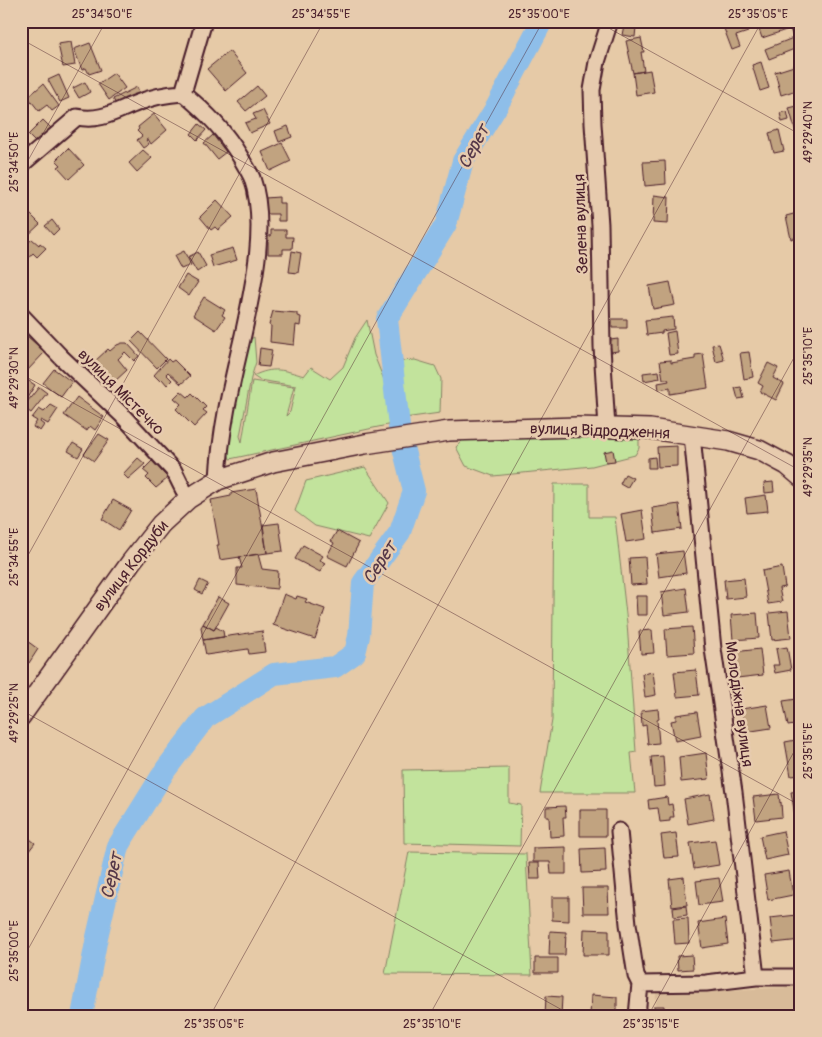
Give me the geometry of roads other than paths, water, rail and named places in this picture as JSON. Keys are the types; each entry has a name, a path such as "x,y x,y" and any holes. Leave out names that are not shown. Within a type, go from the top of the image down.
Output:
{"street":[{"path":"183,93 204,21"},
{"name":"Зелена вулиця","path":"607,428 602,348 600,224 592,90 597,62 610,21"},
{"path":"797,21 801,33"},
{"path":"21,165 77,117 87,119 106,117 165,94 183,93 208,113 230,140 251,176 257,198 258,240 255,280 220,449 218,480"},
{"name":"вулиця Містечко","path":"21,315 62,358 121,414 174,471 188,499"},
{"name":"вулиця Відродження","path":"365,444 449,431 577,427 650,429 728,441 759,450 787,465 801,477"},
{"name":"Молодіжна вулиця","path":"692,435 713,649 734,792 756,977"},
{"name":"вулиця Кордуби","path":"21,716 131,562 161,524 188,499 218,480 273,462 365,444"},
{"path":"619,831 628,924 636,976 640,984 637,1016"},
{"path":"640,984 706,983 756,977 801,977"}],"waterway":[{"name":"Серет","path":"82,1016 97,937 118,846 166,769 205,718 274,674 335,667 355,653 359,636 363,583 400,532 414,491 400,435 387,319 446,224 463,161 497,106 542,21"}]}
